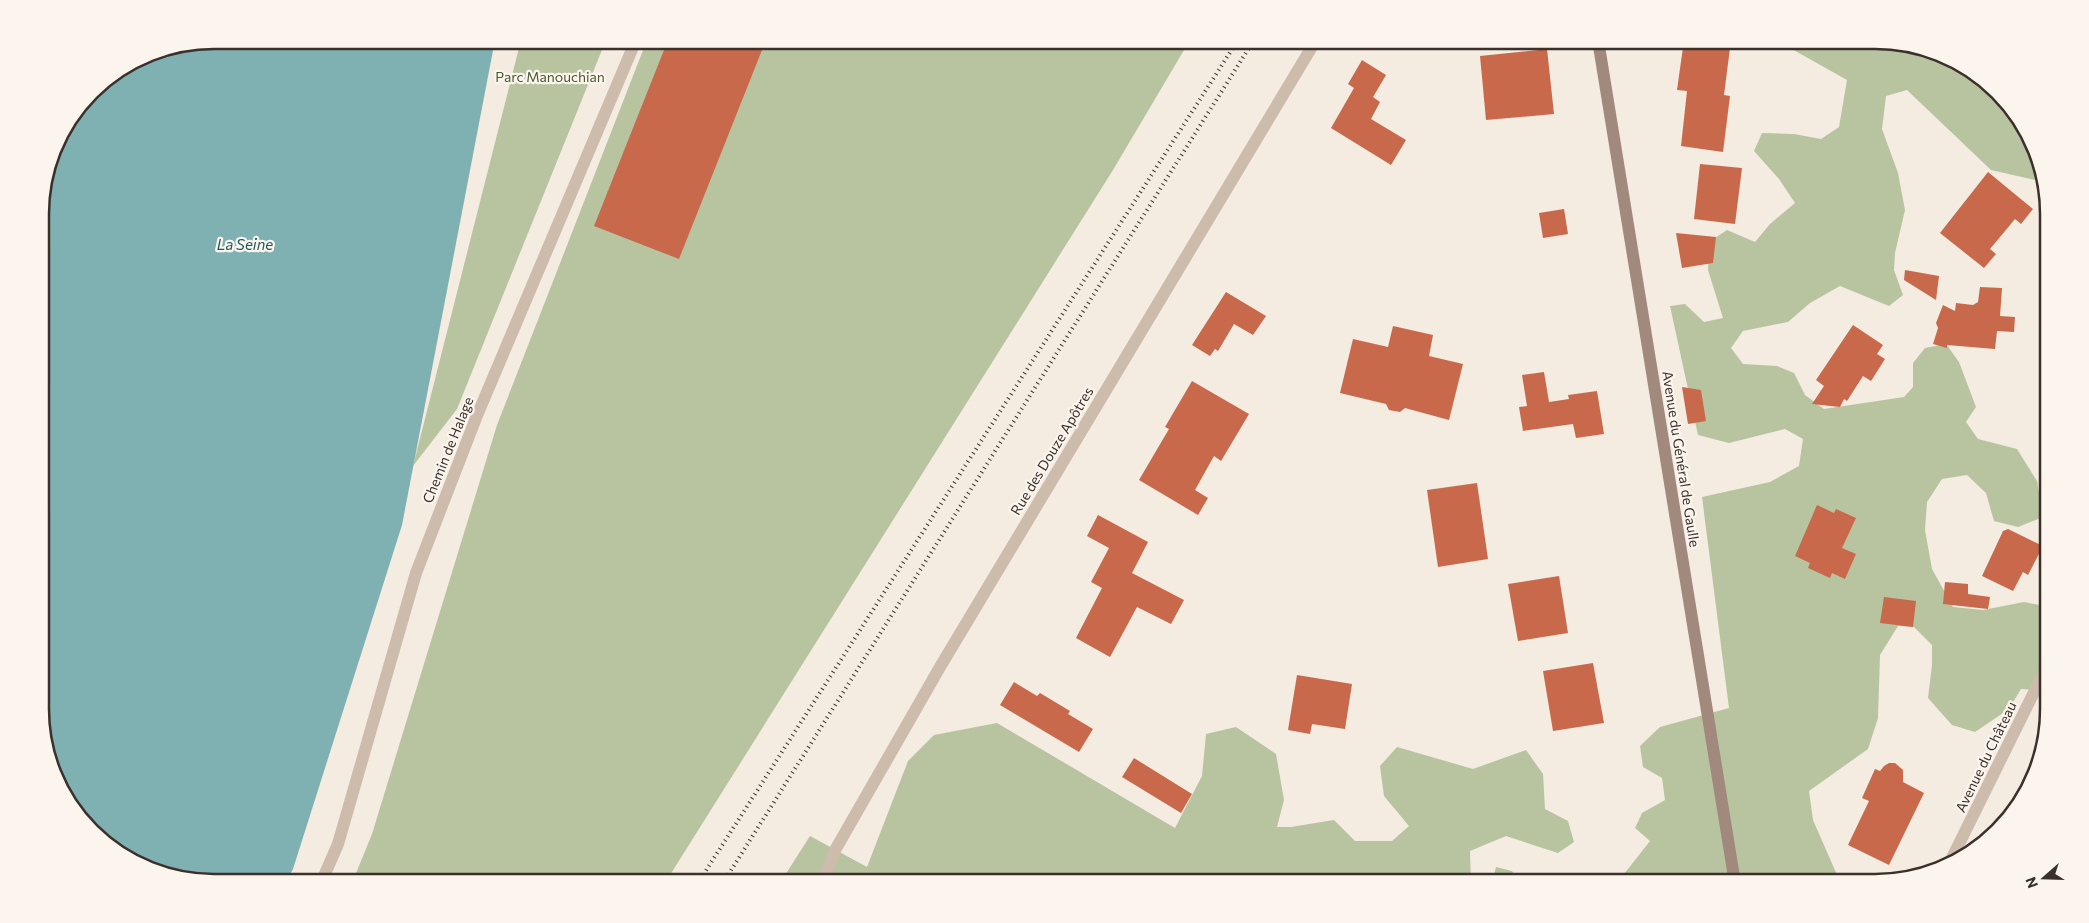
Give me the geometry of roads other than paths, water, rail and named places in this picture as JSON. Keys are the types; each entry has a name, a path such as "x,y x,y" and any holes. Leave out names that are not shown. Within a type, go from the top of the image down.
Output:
{"street":[{"name":"Chemin de Halage","path":"325,874 338,844 416,574 476,418 632,49"},
{"name":"Rue des Douze Apôtres","path":"825,874 834,852 940,667 1311,49"},
{"name":"Avenue du Général de Gaulle","path":"1599,49 1734,874"},
{"name":"Avenue du Château","path":"1954,854 2040,680"}],"water":[{"name":"La Seine","path":"203,49 493,49 402,525 290,874 192,873 151,862 113,840 97,826 71,792 54,752 50,731 49,709 49,203 54,171 61,151 77,122 97,97 131,71 151,61 182,52"}],"railway":[{"path":"704,874 1232,49"},
{"path":"729,874 1248,49"}],"park label":[{"name":"Parc Manouchian","path":"550,77"}]}
